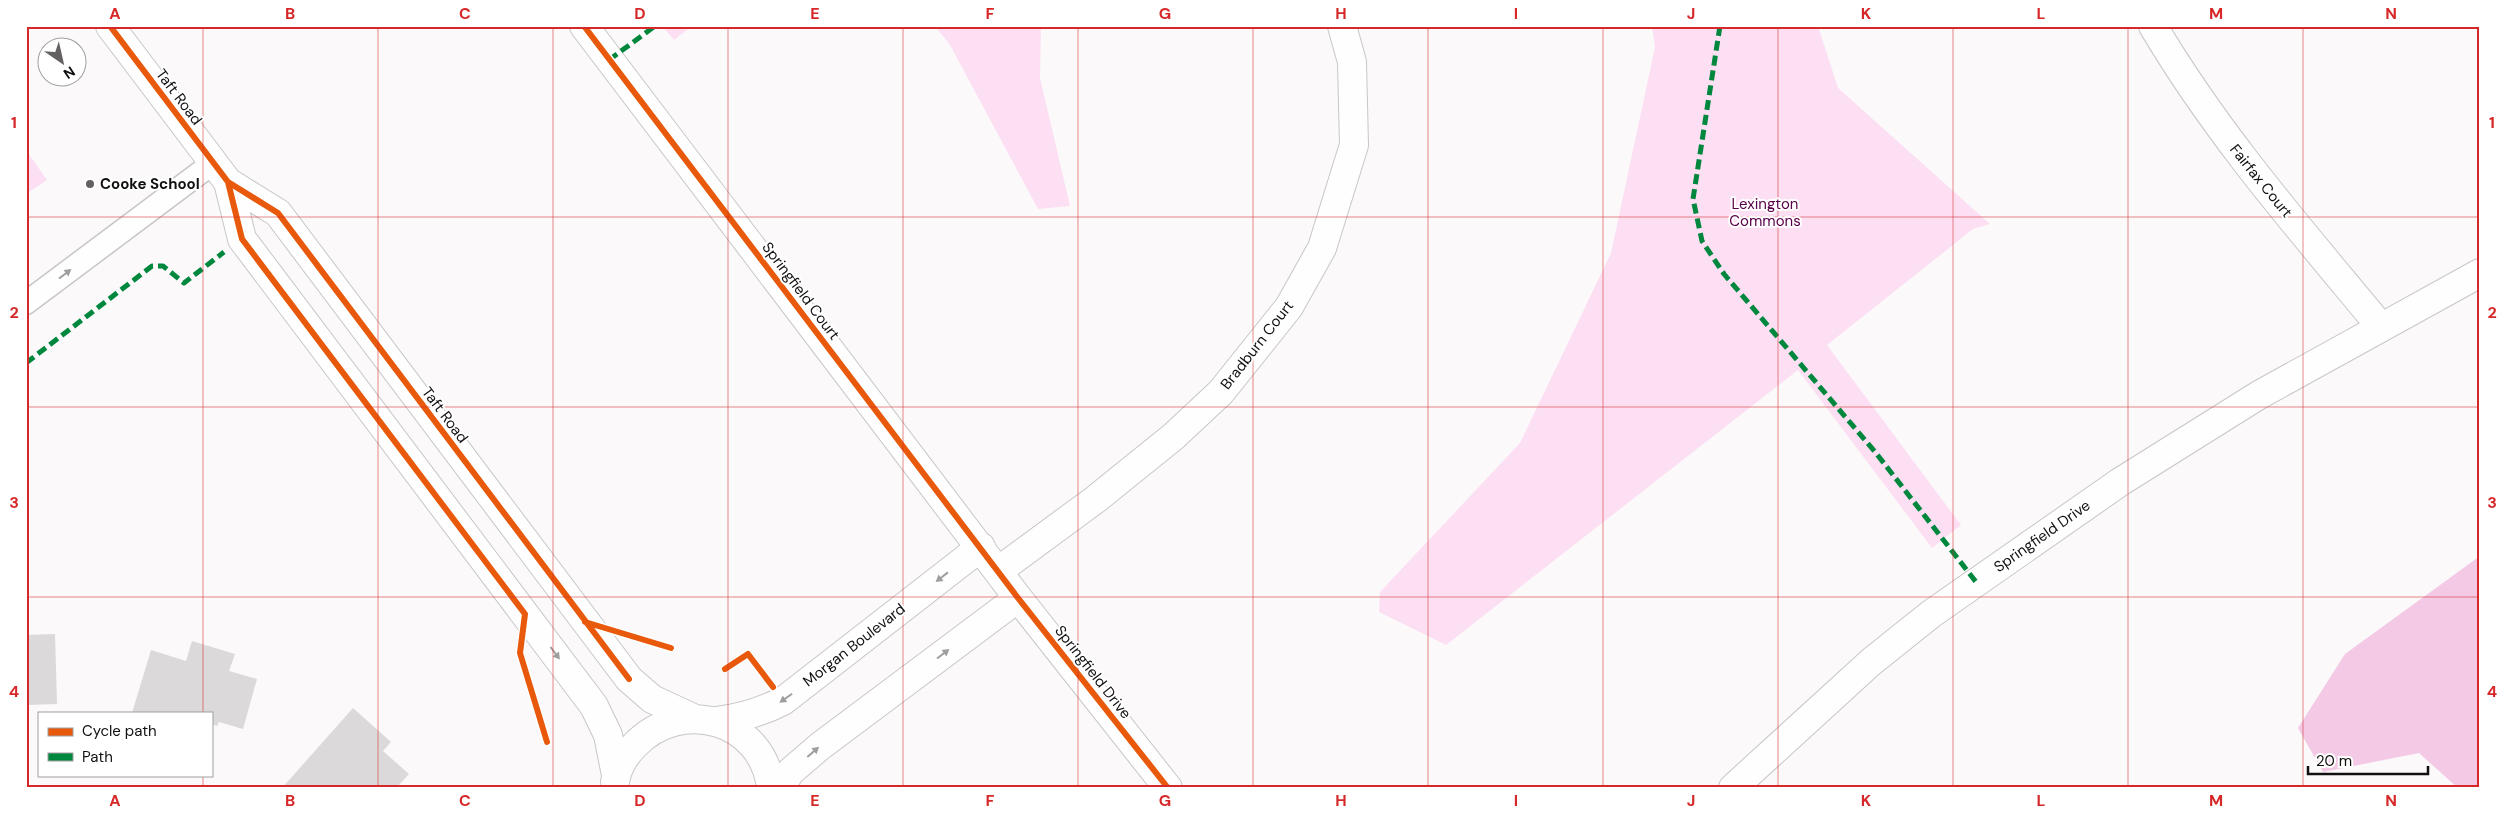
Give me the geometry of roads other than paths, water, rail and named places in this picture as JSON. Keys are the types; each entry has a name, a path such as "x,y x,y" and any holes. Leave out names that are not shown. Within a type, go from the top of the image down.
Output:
{"street":[{"name":"Taft Road","path":"110,26 220,172 278,213 629,679 652,699 739,732 759,753 770,777 771,788"},
{"name":"Springfield Court","path":"584,26 998,571"},
{"name":"Bradburn Court","path":"998,571 1096,499 1174,436 1221,392 1290,307 1322,248 1354,145 1352,62 1342,26"},
{"name":"Fairfax Court","path":"2153,26 2182,76 2226,139 2381,327"},
{"name":"Taft Road","path":"220,172 242,239 594,706 608,735 615,781"},
{"name":"Springfield Drive","path":"1734,788 1871,662 1946,604 2120,482 2188,438 2381,327 2480,273"},
{"name":"Morgan Boulevard","path":"615,781 627,753 644,735 668,722 743,718 762,712 783,700 981,547"},
{"name":"Springfield Drive","path":"998,571 1168,788"},
{"path":"780,788 790,772 818,747 1018,598"}],"lane":[{"path":"26,303 220,172"}],"place":[{"name":"Cooke School","path":"90,184"}],"park label":[{"name":"Lexington Commons","path":"1765,212"}]}
